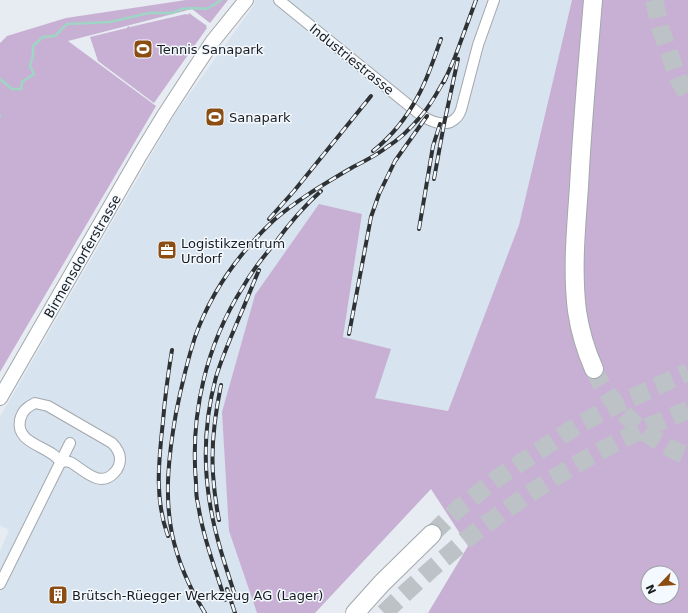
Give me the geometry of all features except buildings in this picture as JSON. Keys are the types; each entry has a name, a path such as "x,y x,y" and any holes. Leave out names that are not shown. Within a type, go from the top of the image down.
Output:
{"highway":[{"path":"593,0 582,122 575,265 579,324 585,347 594,369"},
{"path":"355,613 382,583 432,534"}],"main road":[{"name":"Birmensdorferstrasse","path":"0,398 165,114 213,41 246,0"}],"street":[{"name":"Industriestrasse","path":"279,0 411,108 426,118 444,124 457,118 461,110 478,45 494,0"},
{"path":"36,403 48,406 112,443 120,458 119,466 111,476 98,479 92,477 70,462 60,462 56,456 34,444 23,435 19,428 22,412 27,407 36,403"},
{"path":"0,584 70,444"}],"shaded area":[{"path":"186,0 228,0 210,23 192,9 68,41 156,106 0,372 0,43 7,36 66,18"},
{"path":"255,0 572,0 519,225 448,411 375,398 343,338 362,214 229,531 257,613 0,613 0,551 9,530 0,525 0,417 175,114 254,5"},
{"path":"572,0 688,0 688,613 428,613 468,546 431,489 315,613 257,613 229,531 222,412 255,295 319,204 362,214 343,337 391,349 375,398 448,411 519,225"},
{"name":"Tennis Sanapark","path":"189,13 207,26 207,28 154,103 98,61 90,37 127,28 128,26 130,27 186,14 188,15"}],"waterway":[{"path":"0,79 12,89 21,89 22,82 34,74 30,66 33,56 33,46 43,37 55,36 67,24 110,22 149,13 172,13 182,9 194,8 206,9 221,0"}],"tunnel":[{"path":"654,0 661,30 678,78 688,96"},
{"path":"594,369 596,375 613,401 632,421 653,438 688,456"},
{"path":"432,534 460,507 499,477 578,425 618,404 688,372"},
{"path":"384,613 427,573 465,541 520,500 601,450 659,422 688,410"}],"railway":[{"path":"444,82 476,0"},
{"path":"373,151 393,133 414,104 428,75 441,39"},
{"path":"434,179 458,59"},
{"path":"205,613 194,594 181,565 172,534 168,504 168,474 171,443 182,385 195,337 209,304 238,259 274,220 302,198 375,155 401,137 425,112 446,77"},
{"path":"269,219 294,191 371,96"},
{"path":"349,334 371,217 379,194 395,161 427,116"},
{"path":"419,229 433,146 440,124"},
{"path":"225,600 206,540 196,496 196,431 198,406 203,381 219,332 246,281 291,222 321,191"},
{"path":"235,595 217,539 210,504 206,473 207,424 212,393 218,370 259,270"},
{"path":"168,536 159,493 159,465 172,350"},
{"path":"219,520 214,485 213,440 221,385"},
{"path":"227,589 235,613"}],"place":[{"name":"Tennis Sanapark","path":"143,49"},
{"name":"Sanapark","path":"215,117"},
{"name":"Logistikzentrum Urdorf","path":"167,250"},
{"name":"Brütsch-Rüegger Werkzeug AG (Lager)","path":"58,595"}]}
